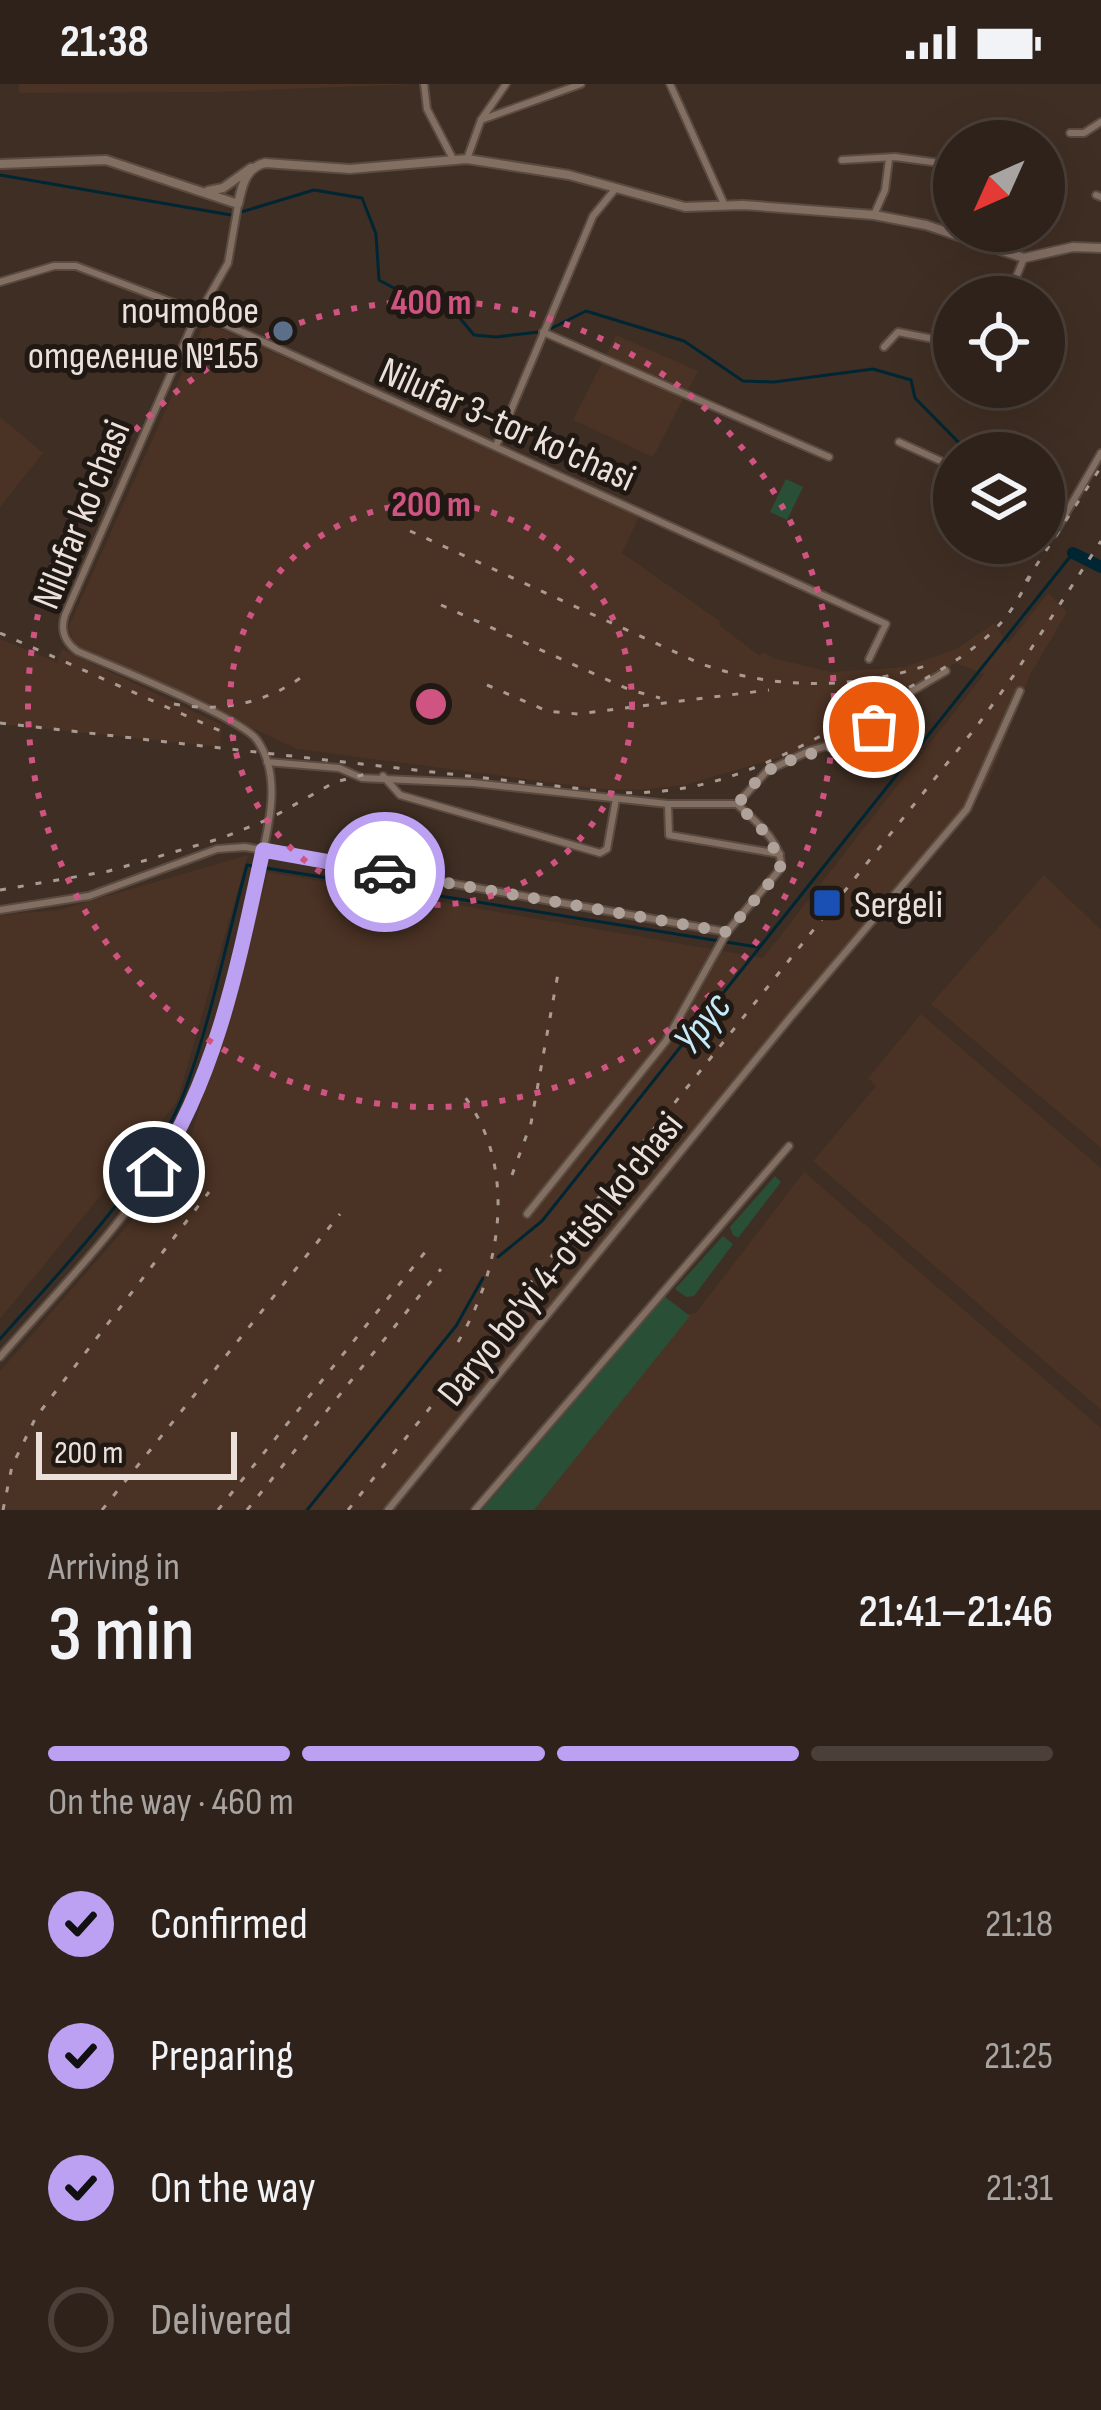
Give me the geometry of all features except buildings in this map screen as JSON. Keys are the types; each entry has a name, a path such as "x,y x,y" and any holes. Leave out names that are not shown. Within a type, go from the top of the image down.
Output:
{"street":[{"path":"424,84 428,109 453,159"},
{"path":"467,159 481,120 506,84"},
{"path":"481,120 581,84"},
{"path":"670,84 725,206"},
{"path":"1070,133 1084,133 1101,122"},
{"path":"194,190 220,190 265,163 350,169 467,159 569,175 685,208 825,209 874,215 926,225 1024,258 1100,246"},
{"path":"874,215 888,181 889,159"},
{"path":"0,164 106,160 238,204"},
{"path":"842,160 933,163"},
{"name":"Nilufar ko'chasi","path":"254,166 245,178 238,204 233,250 64,615 62,630 77,651 245,728 267,761"},
{"path":"496,446 598,206 616,188"},
{"path":"1017,276 1024,258"},
{"name":"Nilufar 3-tor ko'chasi","path":"0,282 54,266 76,266 200,314 886,624 869,659"},
{"path":"542,332 829,457"},
{"path":"884,347 898,332 933,339"},
{"path":"899,442 933,457"},
{"path":"1065,515 1101,453"},
{"path":"736,804 767,771 809,751 865,735 904,696 946,670"},
{"name":"Daryo bo'yi 4-o'tish ko'chasi","path":"388,1510 967,808 1020,691"},
{"path":"0,1357 139,1195 179,1133 207,1070 247,923 271,799 267,761 339,768 362,778 383,776 668,804 736,804 780,854 778,873 727,932 666,1041 527,1214"},
{"path":"383,776 400,795 600,853 607,849 616,800"},
{"path":"668,804 669,835 780,854"},
{"path":"0,910 89,896 217,849 263,850 727,932"},
{"path":"475,1510 789,1146"}],"shaded area":[{"path":"19,84 416,84 19,93"},
{"path":"205,322 639,517 622,553 720,621 719,625 760,656 764,652 831,672 905,667 958,648 994,623 1008,644 1048,593 1067,612 1030,675 988,783 393,1510 0,1510 0,1371 184,1161 268,872 763,958 984,674 956,663 901,695 861,734 685,785 641,790 601,789 297,749 76,645 68,628"},
{"path":"616,335 698,371 653,457 573,420"},
{"path":"0,417 43,453 0,507"},
{"path":"0,639 57,662 62,649 222,725 220,747 0,724"},
{"path":"248,855 177,1102 0,1319 0,915 59,910"},
{"path":"1044,875 1101,930 1101,1148 931,1004"},
{"path":"921,1014 1101,1168 1101,1410 813,1161 876,1086 868,1078"},
{"path":"804,1172 1101,1428 1101,1510 531,1510 688,1314 696,1313"}],"green space":[{"path":"786,479 803,487 787,520 770,512"},
{"path":"775,1176 781,1182 738,1238 733,1235 730,1227"},
{"path":"723,1236 733,1244 694,1296 686,1297 675,1289"},
{"path":"665,1297 690,1316 534,1510 482,1510"}],"waterway":[{"path":"0,175 231,215 314,190 362,198 376,234 379,280 416,300 454,311 474,335 539,332"},
{"path":"548,330 586,311 684,341 743,381 774,382 873,369 911,380 915,398 948,432"},
{"name":"Урус","path":"498,1257 542,1221 1073,553 1070,550"},
{"path":"1073,553 1101,567"},
{"path":"0,1339 104,1220 171,1121 204,1033 247,865 757,947"},
{"name":"Урус","path":"307,1510 456,1326 483,1278"}],"railway":[{"path":"1026,581 1101,467"},
{"path":"410,531 727,672 813,684 871,679 928,665"},
{"path":"348,1510 977,726 1101,541"},
{"path":"0,723 609,792 685,788 720,780 785,754 945,667 999,625 1033,571"},
{"path":"441,605 630,690 660,698"},
{"path":"0,633 243,741"},
{"path":"174,704 244,703 277,692 307,673"},
{"path":"487,685 547,711 578,714 769,690"},
{"path":"0,890 109,871 222,838 269,819 335,782 374,772"},
{"path":"512,1175 531,1123 559,968"},
{"path":"458,1342 485,1283 497,1219 492,1156 482,1125 465,1097"},
{"path":"3,1510 12,1466 36,1417 209,1192"},
{"path":"102,1510 340,1214"},
{"path":"218,1510 430,1246"},
{"path":"247,1510 441,1269"}],"way so far":[{"path":"385,872 727,932 778,873 782,861 759,825 736,804 767,771 809,751 853,740 874,727"}],"place":[{"name":"почтовое отделение №155","path":"283,331"},
{"name":"Sergeli","path":"827,903"}],"route":[{"path":"154,1172 202,1086 263,850 385,872"}]}
